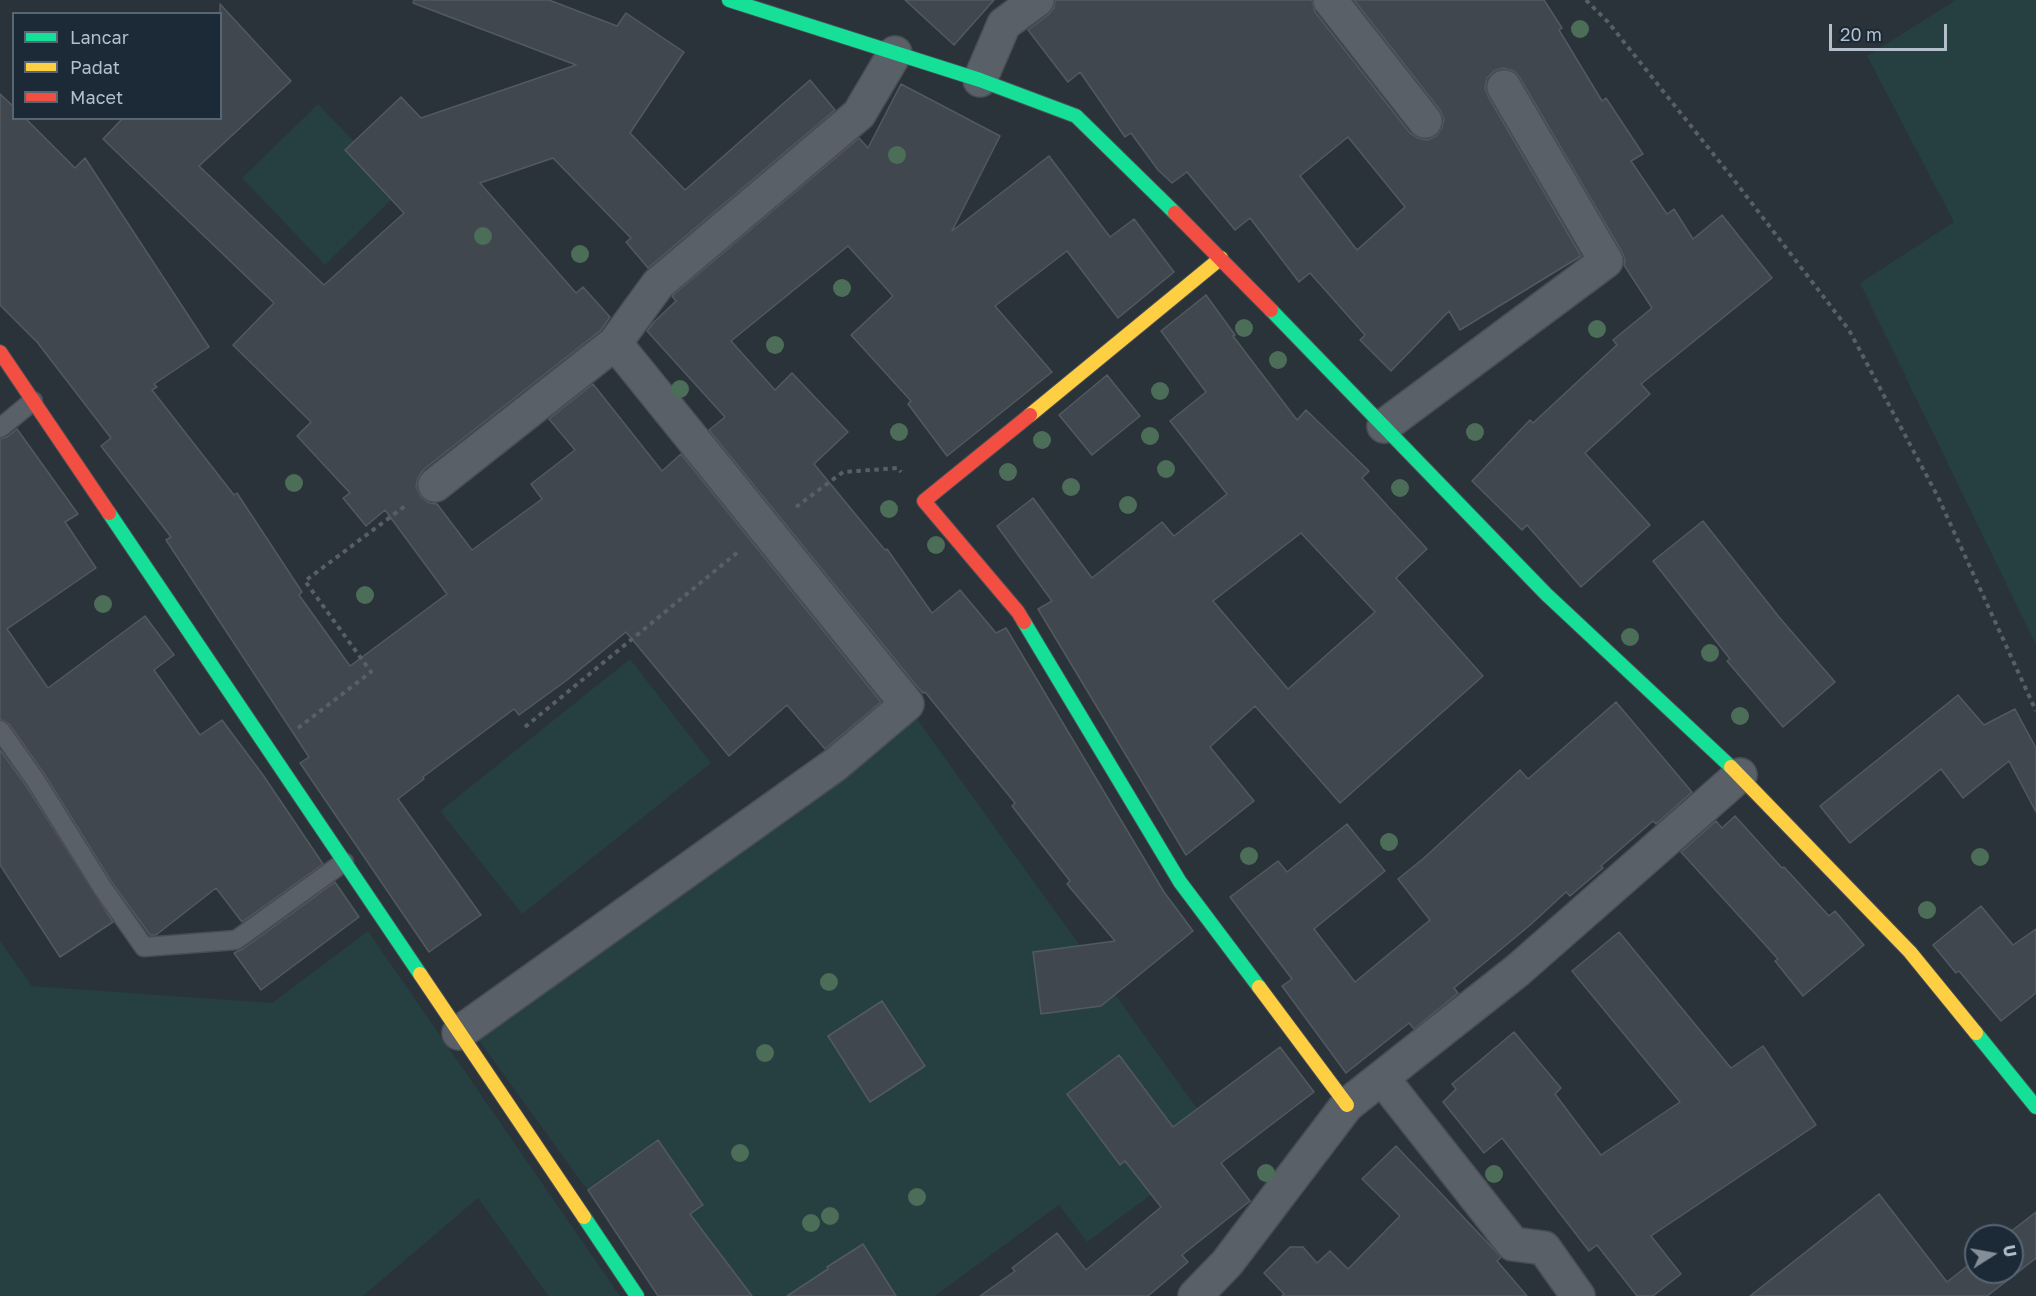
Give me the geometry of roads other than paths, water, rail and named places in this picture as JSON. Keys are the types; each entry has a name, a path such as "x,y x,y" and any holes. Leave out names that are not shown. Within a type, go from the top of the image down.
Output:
{"street":[{"path":"729,0 980,80 1076,116 1221,258 1546,594 1740,775 1910,952 2036,1107"},
{"path":"980,80 1004,24 1037,0"},
{"path":"1330,0 1425,121"},
{"path":"435,485 615,343 658,284 859,114 895,53"},
{"path":"1384,426 1606,261 1504,87"},
{"path":"1221,258 924,501 1018,612 1180,882 1347,1105"},
{"path":"459,1033 836,764 907,705 615,343"},
{"path":"0,352 637,1296"},
{"path":"1195,1296 1227,1263 1347,1105 1518,970 1740,775"},
{"path":"1382,1078 1513,1244 1544,1248 1578,1296"}],"lane":[{"path":"0,428 33,401"},
{"path":"0,730 36,781 102,887 144,947 236,940 344,862"}]}
